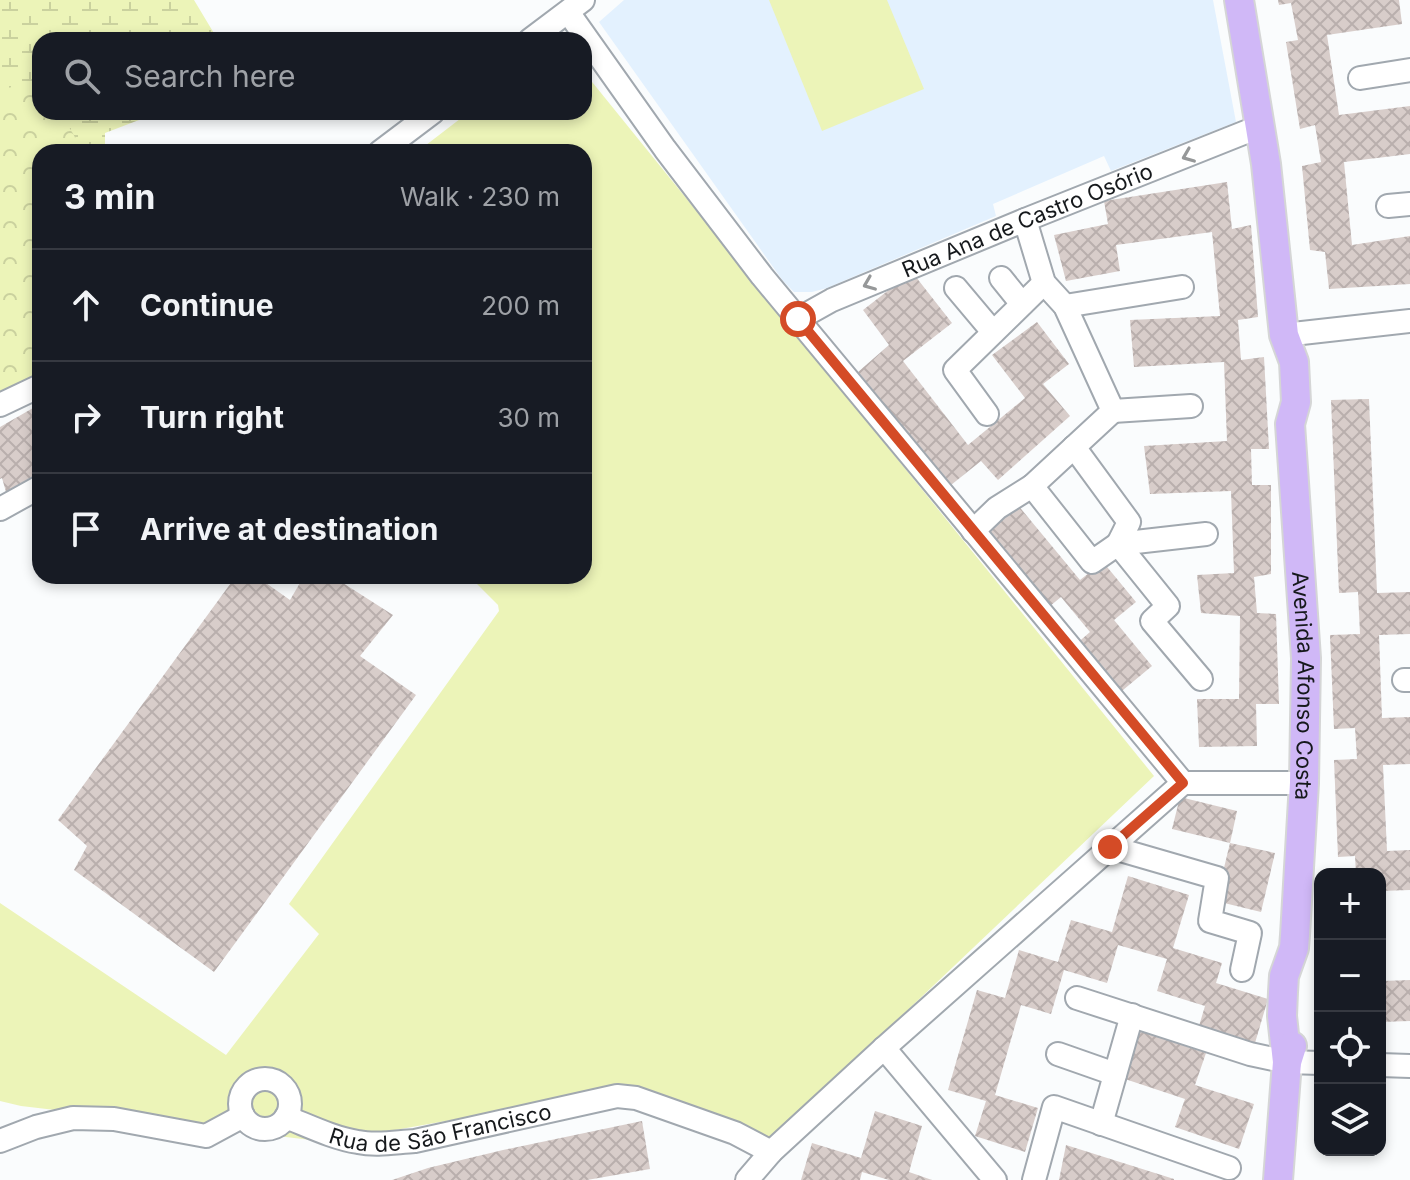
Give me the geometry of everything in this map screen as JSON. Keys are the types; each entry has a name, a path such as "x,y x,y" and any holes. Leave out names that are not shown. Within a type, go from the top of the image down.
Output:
{"main road":[{"name":"Avenida Afonso Costa","path":"1239,0 1261,126 1284,335 1295,371 1296,402 1290,424 1306,658 1304,783 1294,948 1300,976 1300,1016 1287,1062 1278,1180"}],"street":[{"path":"541,32 576,6 665,149 762,276 1183,783"},
{"path":"1360,78 1410,70"},
{"path":"391,144 422,120"},
{"name":"Rua Ana de Castro Osório","path":"798,319 832,300 1261,126"},
{"path":"1025,220 1044,283 1065,306 1113,411"},
{"path":"1001,278 1022,304"},
{"path":"987,414 955,370 1044,283"},
{"path":"1065,306 1182,287"},
{"path":"956,288 993,332"},
{"path":"1284,335 1410,321"},
{"path":"0,405 32,390"},
{"path":"973,531 997,508 1032,486 1113,411 1191,406"},
{"path":"1074,447 1129,522 1118,544"},
{"path":"1032,486 1092,562 1118,544 1206,534"},
{"path":"0,509 32,491"},
{"path":"1118,544 1168,606 1152,621 1201,679"},
{"path":"747,1180 771,1152 884,1048 1183,783 1304,783"},
{"path":"1110,847 1217,878 1210,921 1250,933 1242,970"},
{"path":"1077,998 1250,1054 1287,1062 1314,1063"},
{"path":"1101,1124 1132,1015"},
{"path":"884,1048 995,1180"},
{"path":"1058,1054 1115,1074"},
{"path":"1386,1065 1410,1066"},
{"path":"265,1079 281,1085 290,1100 286,1117 281,1124 264,1129 249,1123 241,1108 243,1092 257,1080 265,1079"},
{"name":"Rua de São Francisco","path":"286,1117 359,1143 383,1144 415,1141 617,1096 636,1098 735,1133 771,1152"},
{"path":"1034,1180 1054,1107 1229,1168"},
{"path":"3,1139 73,1118 114,1119 206,1136 243,1116"}],"shaded area":[{"path":"624,0 1213,0 1236,122 1111,171 1104,156 993,204 996,216 827,288 794,292 783,281 599,22"}],"green space":[{"path":"0,0 194,0 213,32 32,32 32,120 139,120 105,133 105,144 32,144 32,157 0,175"},
{"path":"769,0 887,0 924,89 822,131"},
{"path":"32,82 32,120 65,120 79,144 32,144 32,380 0,395 0,90"},
{"path":"592,82 1154,776 773,1138 613,1091 328,1142 0,1101 0,903 226,1055 319,934 289,904 499,611 498,605 477,584 592,584 592,144 427,144 459,120 592,120"}],"building":[{"path":"1278,0 1399,0 1402,24 1327,35 1339,115 1410,106 1410,154 1344,162 1352,245 1410,236 1410,284 1329,289 1325,252 1310,250 1302,166 1321,162 1315,125 1300,129 1286,42 1298,40 1291,3 1279,5"},
{"path":"1227,182 1232,229 1251,225 1258,317 1238,320 1241,360 1264,357 1269,449 1251,449 1252,485 1271,485 1271,574 1254,577 1257,613 1276,614 1279,704 1256,704 1257,746 1199,747 1197,699 1239,699 1240,616 1201,613 1197,575 1234,573 1231,491 1150,494 1144,446 1227,441 1224,362 1134,367 1130,320 1220,316 1212,232 1116,245 1120,271 1066,281 1054,235 1108,224 1104,201"},
{"path":"912,272 952,323 903,361 968,445 1025,398 992,355 1037,322 1069,364 1043,384 1070,416 998,480 981,461 951,485 858,372 889,345 863,310"},
{"path":"1369,399 1377,593 1410,592 1410,634 1379,635 1382,718 1410,717 1410,764 1383,765 1387,851 1410,850 1410,890 1386,891 1386,868 1356,868 1355,856 1338,857 1334,760 1357,759 1355,728 1334,729 1330,635 1360,634 1358,592 1339,593 1331,400"},
{"path":"32,409 32,477 6,492 0,479 0,427"},
{"path":"1017,504 1080,580 1103,562 1136,602 1114,620 1152,666 1117,695 1075,645 1090,632 1061,597 1044,611 981,534"},
{"path":"230,584 267,584 290,600 299,584 345,584 393,615 360,656 416,695 214,972 74,870 87,846 58,820"},
{"path":"1180,797 1237,811 1230,843 1172,829"},
{"path":"1230,843 1275,853 1261,912 1216,901"},
{"path":"1128,876 1189,895 1173,948 1222,963 1216,983 1268,999 1255,1043 1199,1026 1205,1006 1157,991 1167,959 1118,945 1107,983 1064,970 1051,1014 1021,1005 995,1095 1038,1108 1025,1152 975,1136 986,1101 948,1090 977,990 1005,998 1019,950 1058,962 1071,920 1112,932"},
{"path":"1410,980 1410,1021 1386,1022 1386,981"},
{"path":"1140,1031 1206,1053 1195,1085 1254,1104 1239,1149 1175,1127 1185,1099 1125,1079"},
{"path":"875,1111 922,1126 909,1172 932,1180 889,1180 862,1172 860,1180 801,1180 812,1143 861,1158"},
{"path":"642,1121 650,1169 587,1180 392,1180 503,1150"},
{"path":"1066,1145 1174,1179 1174,1180 1059,1180"}],"route":[{"path":"798,319 1183,783 1110,847"}]}
